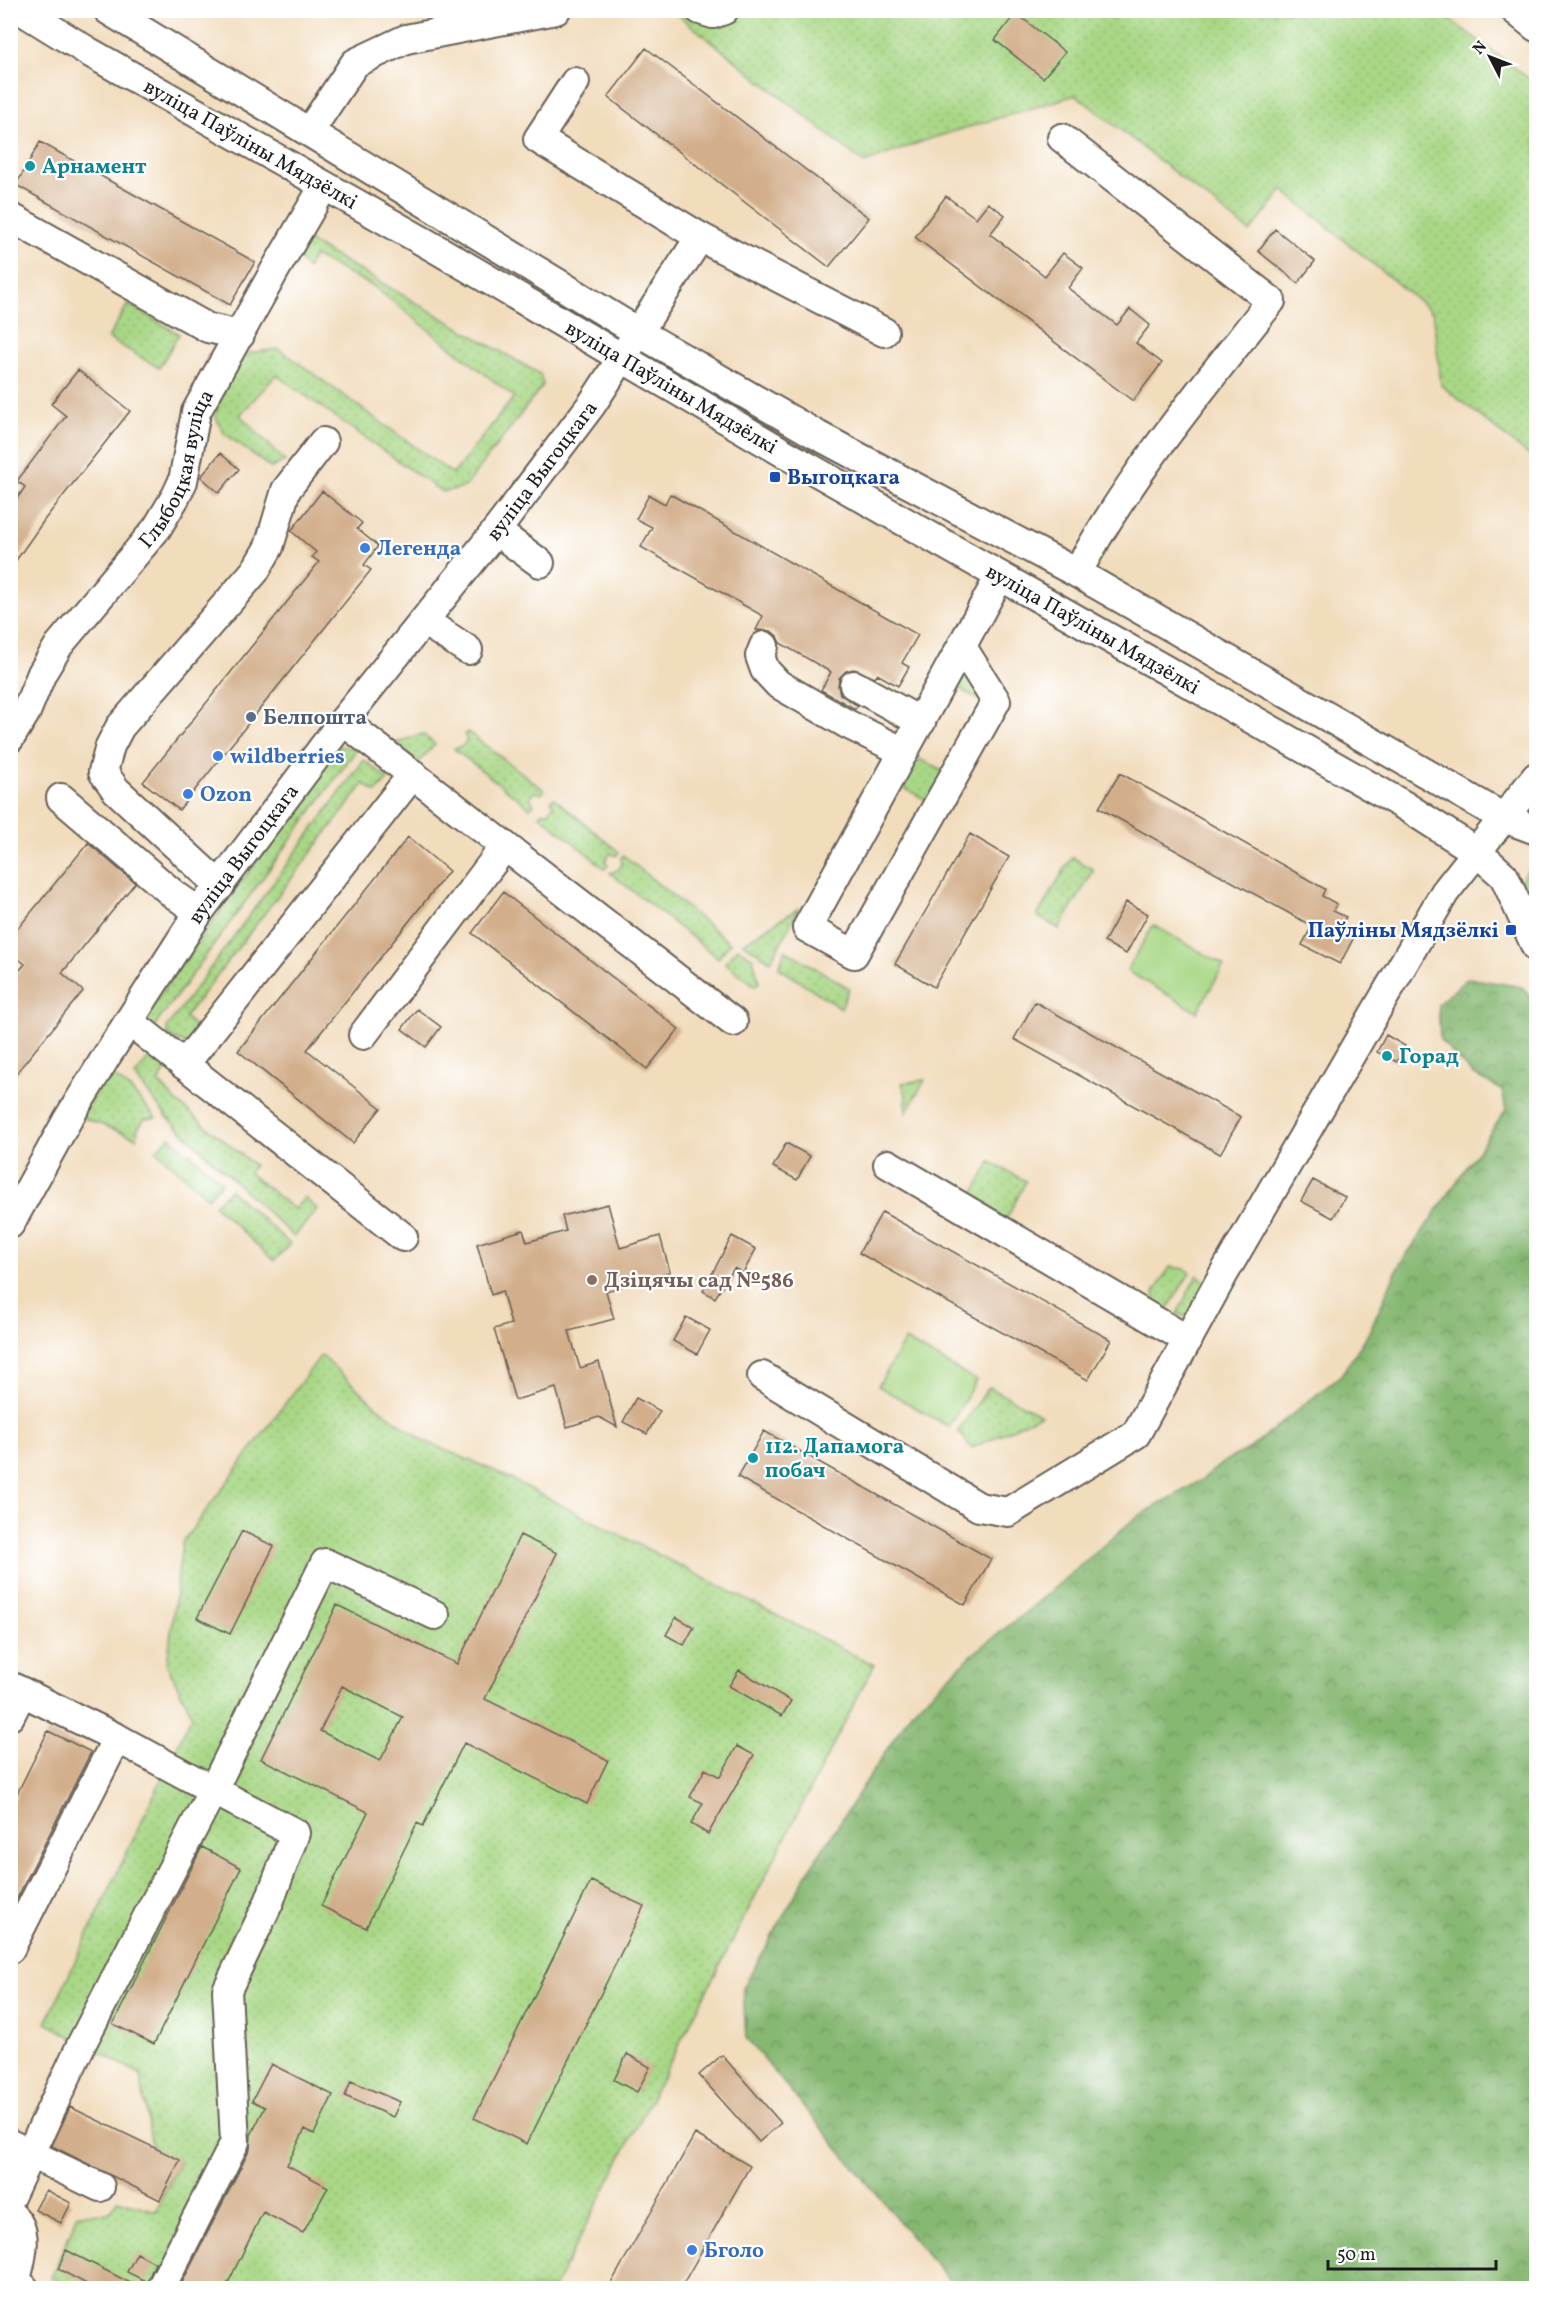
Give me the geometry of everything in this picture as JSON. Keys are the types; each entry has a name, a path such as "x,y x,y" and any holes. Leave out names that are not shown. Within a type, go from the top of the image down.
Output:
{"street":[{"name":"вуліца Паўліны Мядзёлкі","path":"21,10 89,52 623,358 769,445 1405,806 1477,852 1504,876 1536,947"},
{"name":"вуліца Паўліны Мядзёлкі","path":"108,10 638,332 817,435 1077,573 1504,818 1536,830"},
{"path":"309,132 355,63 406,39 556,10"},
{"path":"700,10 713,14 724,10"},
{"path":"1515,10 1536,27"},
{"path":"575,82 538,139 700,237 884,332"},
{"path":"1062,138 1271,302 1159,442 1100,529 1077,573"},
{"name":"Глыбоцкая вуліца","path":"10,738 26,712 42,673 59,645 158,528 183,481 196,412 324,186"},
{"path":"10,217 208,328 240,335"},
{"name":"вуліца Выгоцкага","path":"10,1224 68,1119 199,912 344,721 496,531 592,404 700,237"},
{"path":"220,886 116,790 103,772 110,746 120,727 255,571 269,547 286,490 322,442"},
{"path":"496,531 540,563"},
{"path":"962,647 996,701 854,954 807,928 1000,576"},
{"path":"424,621 468,650"},
{"path":"764,646 760,656 765,670 778,684 847,724 904,752"},
{"path":"854,685 921,722"},
{"path":"344,721 733,1022"},
{"path":"184,1065 413,774"},
{"path":"762,1376 979,1507 1008,1512 1137,1434 1222,1275 1445,891 1536,777"},
{"path":"61,798 172,893 199,912"},
{"path":"363,1035 505,846"},
{"path":"129,1021 403,1237"},
{"path":"888,1164 1188,1340"},
{"path":"10,2197 20,2148 82,2043 213,1790 325,1563 435,1615"},
{"path":"14,1698 117,1738 295,1833 269,1902 227,1989 235,2142 162,2286"},
{"path":"10,1949 117,1738"},
{"path":"20,2148 100,2187"},
{"path":"10,2214 18,2220 24,2246 16,2286"}],"green space":[{"path":"673,11 1439,11 1536,84 1536,461 1441,385 1433,313 1283,190 1250,232 1076,95 932,138 864,163"},
{"path":"307,240 540,374 543,385 465,487 442,492 276,375 240,415 285,461 271,468 224,433 215,415 231,370 249,353 279,349 453,474 514,397 373,286 314,256 307,269 298,257"},
{"path":"128,304 179,334 159,368 108,338"},
{"path":"969,677 983,702 955,686 961,680"},
{"path":"468,732 544,790 542,794 533,792 530,799 534,804 530,808 454,749 467,741 465,735"},
{"path":"422,734 435,744 419,762 396,743"},
{"path":"339,746 357,749 153,1028 144,1017"},
{"path":"914,756 946,773 930,802 898,785"},
{"path":"364,760 388,779 376,792 364,784 185,1017 196,1028 187,1044 168,1037 167,1027"},
{"path":"554,798 619,852 616,856 611,853 605,860 608,865 605,869 540,815 543,812 549,812 553,805 551,801"},
{"path":"623,855 730,943 718,958 610,873 618,870 622,864"},
{"path":"1072,857 1094,870 1059,929 1037,916"},
{"path":"1536,860 1536,913 1521,879"},
{"path":"799,908 771,961 743,943"},
{"path":"1153,925 1224,965 1197,1012 1127,971"},
{"path":"738,948 753,958 759,982 755,986 725,963"},
{"path":"785,950 849,988 841,1008 779,968"},
{"path":"1468,978 1522,987 1536,1004 1532,1023 1536,1024 1536,2288 955,2288 746,2038 743,1988 808,1872 911,1712 973,1654 1031,1608 1135,1518 1200,1481 1225,1461 1249,1449 1341,1375 1368,1334 1398,1267 1506,1110 1502,1090 1472,1074 1440,1040 1438,1004"},
{"path":"151,1055 167,1069 158,1082 177,1102 254,1165 249,1173 294,1209 305,1198 317,1209 294,1237 167,1117 135,1076"},
{"path":"108,1072 130,1089 156,1118 145,1119 138,1128 137,1138 81,1117"},
{"path":"925,1080 906,1113 906,1095 902,1083"},
{"path":"170,1137 222,1182 208,1198 156,1150"},
{"path":"990,1162 1026,1181 1006,1220 970,1201"},
{"path":"230,1190 290,1244 274,1261 214,1205"},
{"path":"1170,1267 1185,1269 1190,1273 1167,1310 1155,1304 1154,1293"},
{"path":"1197,1275 1205,1281 1188,1317 1177,1314"},
{"path":"905,1340 976,1380 949,1427 878,1386"},
{"path":"321,1355 376,1406 424,1441 497,1472 874,1665 554,2288 76,2288 51,2278 78,2214 109,2213 117,2200 156,2211 180,2161 152,2147 140,2074 46,2023 192,1715 167,1665 182,1543"},
{"path":"989,1387 1041,1415 972,1448 958,1431"}],"building":[{"path":"1016,13 1065,52 1043,78 995,40"},
{"path":"646,48 869,218 829,267 608,97"},
{"path":"40,142 255,262 230,305 16,185"},
{"path":"946,196 976,218 988,203 1005,215 990,234 1045,276 1063,253 1083,268 1068,288 1117,325 1130,309 1150,325 1136,343 1162,363 1133,401 915,237"},
{"path":"1275,229 1315,261 1298,283 1258,251"},
{"path":"78,370 130,411 45,519 10,569 10,509 25,487 17,481 66,416 51,404"},
{"path":"220,453 239,469 219,493 201,477"},
{"path":"322,491 362,523 357,529 378,546 364,565 371,570 179,810 143,782 319,562 312,557 316,552 291,531"},
{"path":"670,494 918,635 902,663 909,667 898,686 877,674 875,678 854,669 846,671 839,678 838,686 840,694 858,706 855,709 821,690 831,672 780,643 771,631 756,630 763,616 641,547 652,527 636,519 649,495 665,504"},
{"path":"1120,773 1325,889 1322,896 1337,904 1333,911 1346,917 1341,925 1356,933 1340,964 1302,945 1312,926 1099,808"},
{"path":"970,834 1009,857 934,987 895,964"},
{"path":"408,837 449,871 307,1050 381,1108 353,1143 238,1051"},
{"path":"88,843 135,883 62,973 83,991 10,1081 10,981 25,964 10,952 10,938"},
{"path":"503,892 679,1029 647,1069 472,933"},
{"path":"1126,902 1148,914 1126,954 1104,942"},
{"path":"1035,1002 1241,1117 1220,1154 1014,1039"},
{"path":"417,1009 441,1027 426,1047 402,1029"},
{"path":"1386,1035 1405,1046 1397,1062 1377,1052"},
{"path":"786,1143 810,1156 797,1180 773,1167"},
{"path":"1313,1180 1345,1197 1333,1218 1301,1201"},
{"path":"608,1204 620,1248 660,1236 670,1272 606,1291 614,1319 569,1331 580,1368 599,1362 617,1427 599,1417 567,1427 556,1388 515,1400 494,1329 511,1324 502,1291 491,1295 477,1244 523,1230 527,1242 566,1231 562,1216"},
{"path":"882,1212 1111,1340 1088,1380 859,1253"},
{"path":"732,1236 756,1249 743,1273 734,1268 715,1298 703,1291"},
{"path":"686,1317 710,1330 697,1354 673,1341"},
{"path":"636,1398 660,1411 647,1434 623,1422"},
{"path":"764,1431 991,1559 965,1605 738,1477"},
{"path":"242,1531 274,1546 230,1634 197,1618"},
{"path":"520,1535 557,1553 485,1699 608,1760 587,1804 464,1743 423,1826 417,1823 366,1928 321,1906 368,1812 261,1759 337,1605 457,1664","holes":["342,1686 403,1717 380,1761 320,1731"]},
{"path":"676,1617 694,1627 684,1645 666,1635"},
{"path":"739,1670 791,1701 782,1716 729,1686"},
{"path":"48,1731 91,1752 10,1912 10,1808"},
{"path":"737,1746 754,1755 708,1834 691,1824 703,1803 690,1797 705,1769 720,1777"},
{"path":"202,1847 241,1868 154,2044 113,2024"},
{"path":"591,1881 644,1906 527,2144 474,2118"},
{"path":"627,2054 650,2067 637,2092 614,2080"},
{"path":"722,2055 781,2123 759,2142 699,2075"},
{"path":"271,2064 333,2095 314,2134 305,2129 287,2165 328,2187 303,2233 263,2212 225,2289 179,2289 250,2149 251,2135 265,2107 252,2101"},
{"path":"351,2081 400,2102 393,2117 345,2096"},
{"path":"70,2107 180,2160 160,2200 52,2146"},
{"path":"695,2134 750,2166 680,2289 608,2289"},
{"path":"46,2190 71,2203 61,2223 35,2210"},
{"path":"66,2250 142,2289 96,2289 58,2269"},
{"path":"137,2253 155,2263 147,2282 127,2272"}],"place":[{"name":"Арнамент","path":"30,166"},
{"name":"Выгоцкага","path":"775,477"},
{"name":"Легенда","path":"365,548"},
{"name":"Белпошта","path":"251,717"},
{"name":"wildberries","path":"218,756"},
{"name":"Ozon","path":"188,794"},
{"name":"Паўліны Мядзёлкі","path":"1511,930"},
{"name":"Горад","path":"1387,1056"},
{"name":"Дзіцячы сад №586","path":"592,1280"},
{"name":"112. Дапамога побач","path":"753,1458"},
{"name":"Бголо","path":"692,2250"}]}
